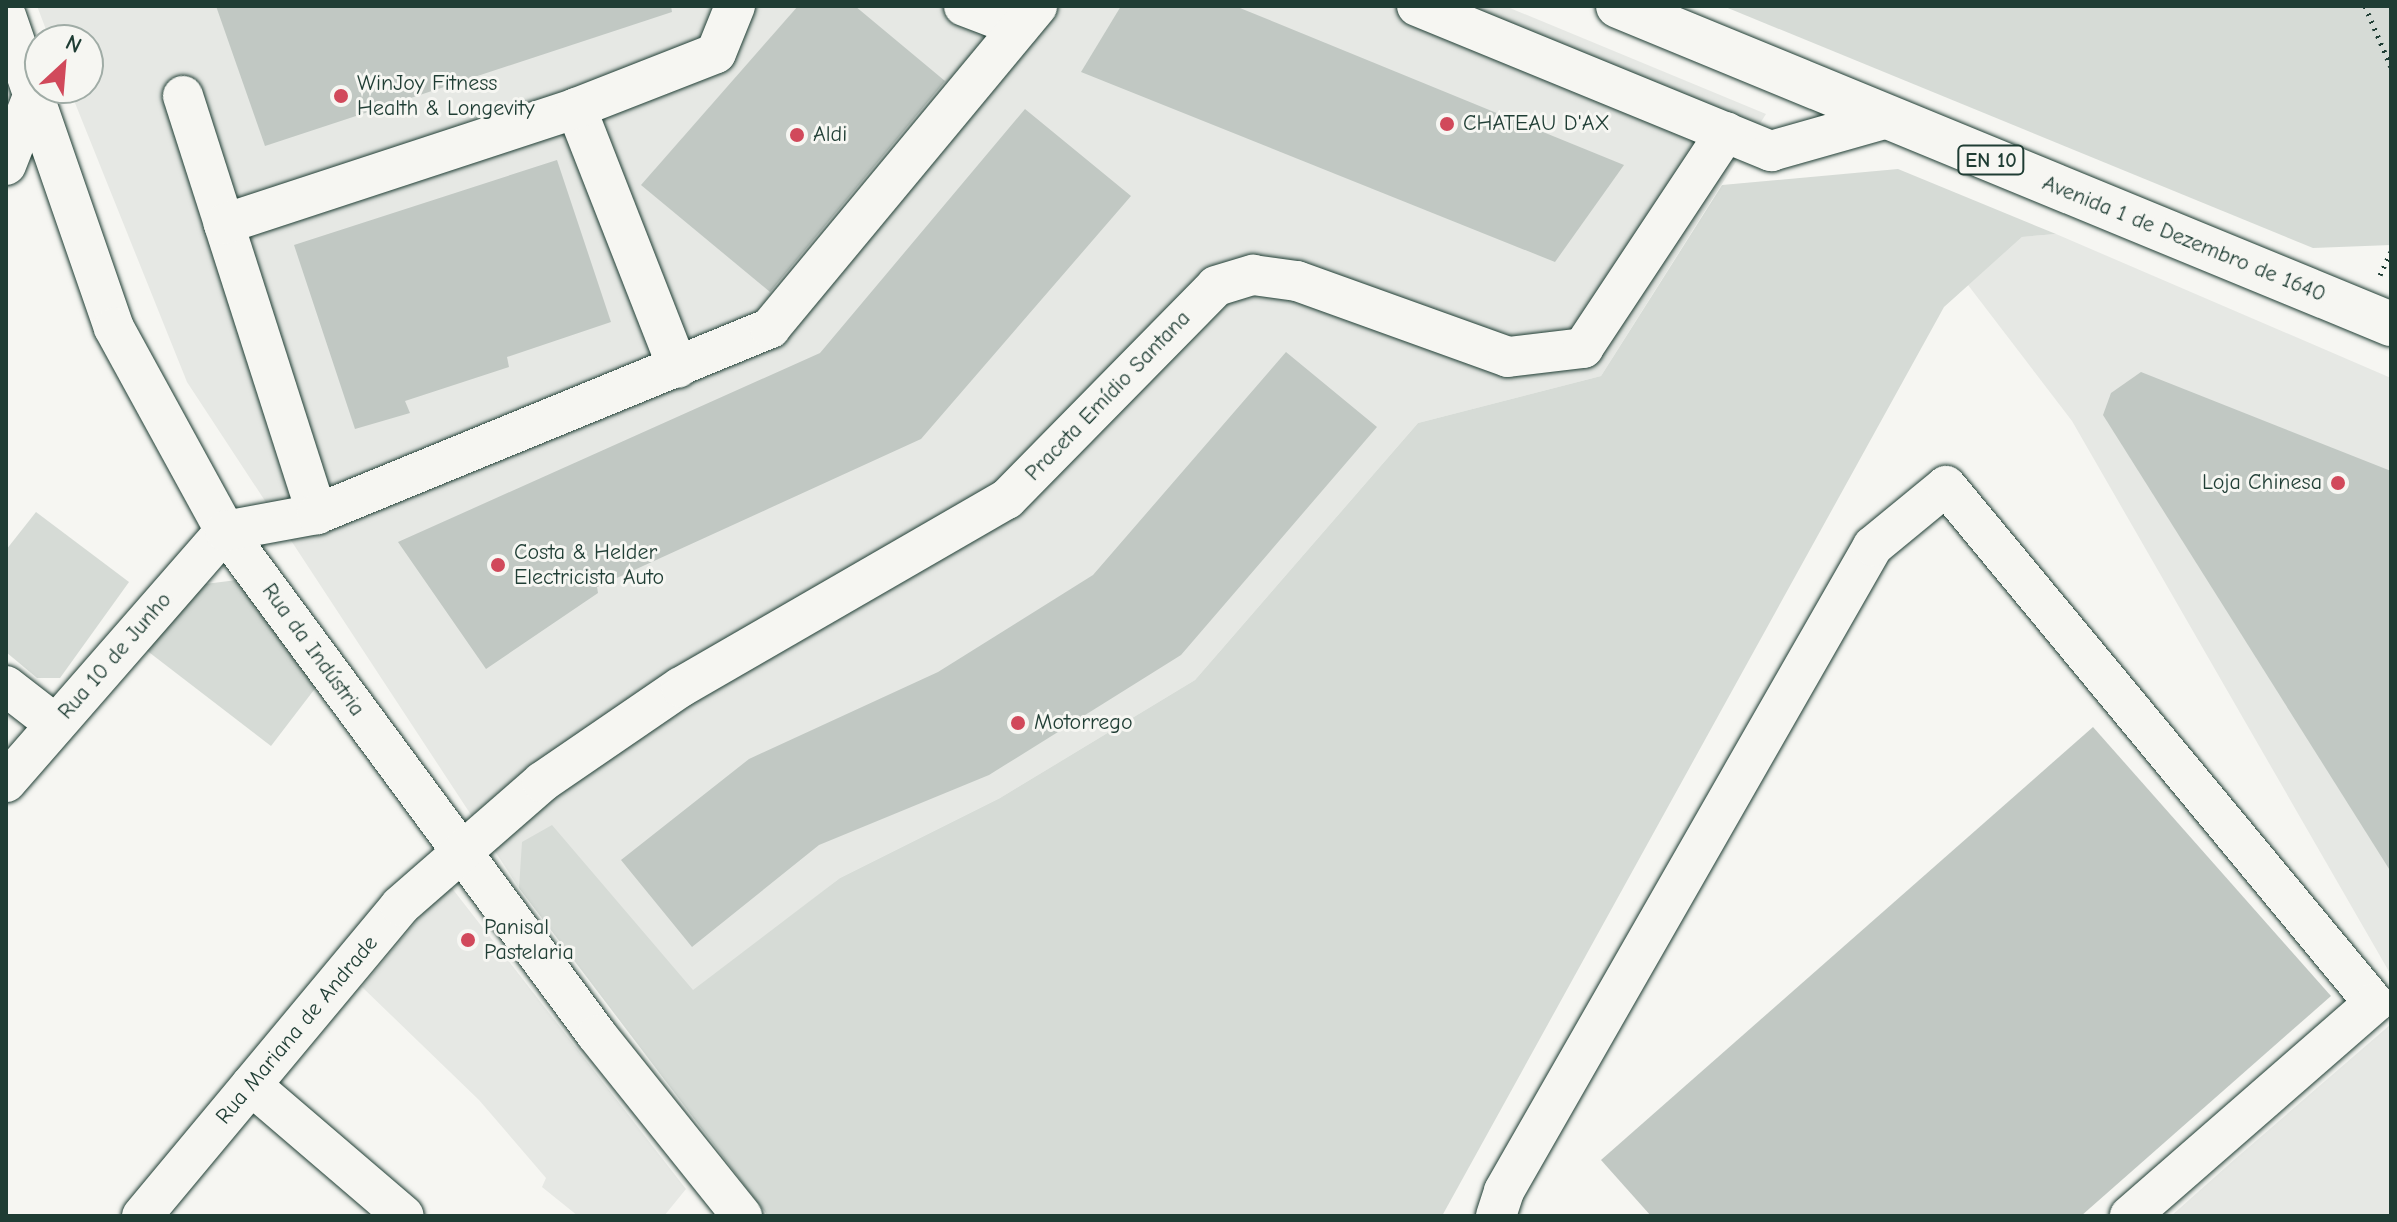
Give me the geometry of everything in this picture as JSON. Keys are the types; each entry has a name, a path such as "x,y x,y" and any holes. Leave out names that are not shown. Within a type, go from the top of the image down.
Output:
{"main road":[{"name":"Avenida 1 de Dezembro de 1640","path":"1618,6 2391,324"}],"street":[{"path":"224,224 576,108 716,53 735,6"},
{"path":"225,531 317,514 770,328 1028,17 964,6"},
{"path":"1417,6 1771,151 1888,118"},
{"name":"Rua da Indústria","path":"6,16 13,56 24,78"},
{"path":"183,96 317,514"},
{"path":"6,165 30,104"},
{"name":"Rua da Indústria","path":"36,104 114,328 225,531 462,854 742,1216"},
{"path":"576,108 678,368"},
{"name":"Praceta Emídio Santana","path":"462,854 542,782 681,687 1007,499 1216,286 1253,275 1297,281 1508,357 1583,348 1726,132"},
{"path":"1496,1216 1504,1191 1873,546 1946,486 2374,1003 2130,1216"},
{"name":"Rua 10 de Junho","path":"6,782 225,531"},
{"path":"6,686 55,724"},
{"name":"Rua Mariana de Andrade","path":"142,1216 400,906 462,854"},
{"path":"251,1085 404,1216"}],"path":[{"path":"2365,6 2391,67"}],"shaded area":[{"path":"37,6 1505,6 1766,114 1601,376 1418,423 1195,680 1000,798 840,878 635,1038 519,888 187,382 75,104 104,104 104,24 44,24"},
{"path":"1723,6 2391,6 2391,245 2313,248"},
{"path":"1898,169 2056,234 2022,237 1944,307 1442,1216 768,1216 519,888 522,842 552,825 693,990 840,878 1000,798 1195,680 1418,423 1601,376 1722,185"},
{"path":"2056,234 2391,378 2391,975 2072,421 1968,285 2022,237"},
{"path":"36,512 129,582 60,678 37,678 6,652 6,550"},
{"path":"237,580 320,682 271,746 137,643 189,586"},
{"path":"448,883 686,1189 664,1216 578,1216 542,1187 546,1178 479,1100 362,987"},
{"path":"2391,1024 2391,1216 2171,1216 2235,1159"}],"building":[{"path":"216,6 671,6 672,12 265,146"},
{"name":"Aldi","path":"798,6 855,6 945,81 770,292 641,185"},
{"path":"1121,6 1235,6 1624,165 1555,262 1081,72"},
{"path":"1025,109 1131,196 921,439 597,587 598,593 486,669 398,542 820,353"},
{"path":"557,160 611,322 507,357 509,367 405,401 410,413 355,429 294,245"},
{"path":"1286,352 1377,427 1181,655 989,775 819,845 692,947 621,860 749,759 938,672 1093,575"},
{"path":"2141,372 2391,471 2391,872 2103,415 2111,393"},
{"path":"2093,727 2331,996 2081,1216 1651,1216 1601,1160"}],"place":[{"name":"WinJoy Fitness Health & Longevity","path":"341,96"},
{"name":"CHATEAU D'AX","path":"1447,124"},
{"name":"Aldi","path":"797,135"},
{"name":"Loja Chinesa","path":"2338,483"},
{"name":"Costa & Helder Electricista Auto","path":"498,565"},
{"name":"Motorrego","path":"1018,723"},
{"name":"Panisal Pastelaria","path":"468,940"}]}
